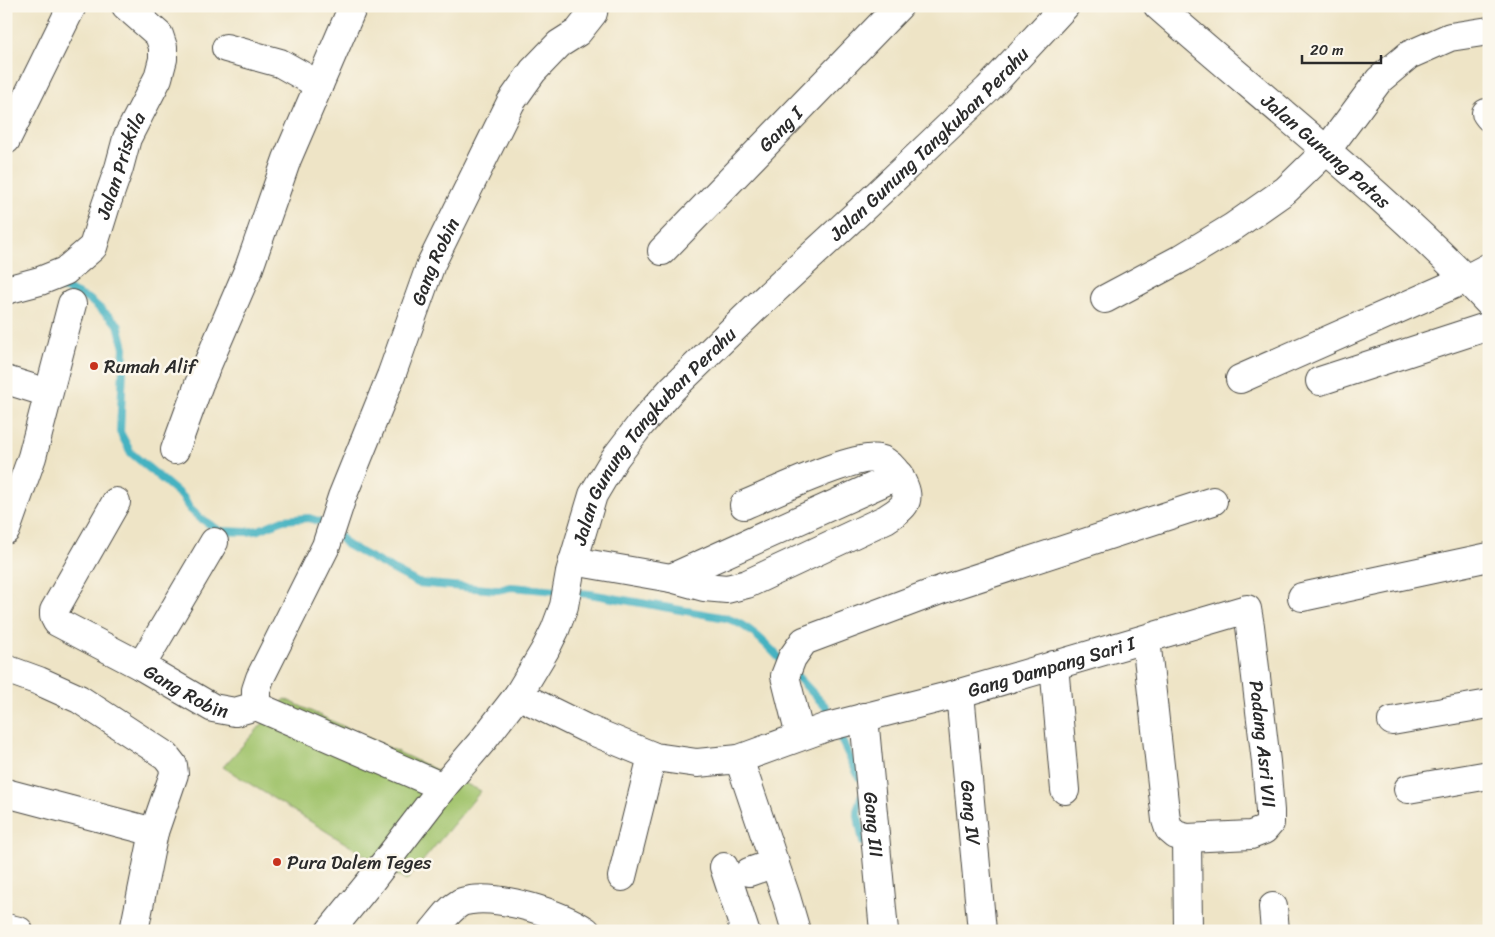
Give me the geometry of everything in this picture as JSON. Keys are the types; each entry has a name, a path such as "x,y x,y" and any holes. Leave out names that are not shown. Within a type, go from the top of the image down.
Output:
{"street":[{"path":"6,140 72,6"},
{"name":"Jalan Priskila","path":"6,290 40,282 65,271 93,247 127,138 158,78 163,59 163,47 159,35 126,6"},
{"path":"175,450 199,384 249,268 287,159 353,6"},
{"name":"Gang Robin","path":"256,706 256,690 260,678 326,546 342,498 391,376 431,264 511,102 533,71 559,44 578,32 593,13 594,6"},
{"name":"Gang I","path":"662,251 899,6"},
{"name":"Jalan Gunung Tangkuban Perahu","path":"330,931 518,695 545,650 564,606 571,566 593,495 615,458 641,424 672,389 754,309 988,89 1065,6"},
{"name":"Jalan Gunung Patas","path":"1158,6 1399,214 1478,273 1489,303"},
{"path":"1105,299 1182,258 1233,227 1286,190 1326,150 1379,80 1409,55 1450,37 1489,31"},
{"path":"226,48 280,63 319,85"},
{"path":"1240,379 1478,273"},
{"path":"6,530 32,457 72,304"},
{"path":"1320,380 1489,326"},
{"path":"6,380 48,393"},
{"path":"571,566 672,578 704,587 727,589 747,584 886,519 902,508 906,501 905,489 899,475 880,459 866,458 840,465 744,505"},
{"path":"672,578 899,475"},
{"path":"800,736 785,676 792,658 804,641 943,589 1213,501"},
{"name":"Gang Robin","path":"116,502 54,611 57,622 141,666 213,708 235,712 256,706 443,787"},
{"path":"141,666 214,542"},
{"path":"1302,597 1489,557"},
{"name":"Gang Dampang Sari I","path":"518,695 585,728 652,756 696,763 739,759 827,727 960,693 1247,609"},
{"name":"Padang Asri VII","path":"1187,838 1252,835 1264,830 1270,823 1266,762 1247,609"},
{"path":"1146,639 1166,820 1168,829 1176,835 1187,838 1188,931"},
{"path":"1054,666 1065,790"},
{"path":"6,668 79,699 166,756 173,765 174,774 154,832 134,931"},
{"name":"Gang IV","path":"960,693 982,931"},
{"path":"1392,721 1489,704"},
{"name":"Gang III","path":"859,718 884,931"},
{"path":"622,877 652,756"},
{"path":"739,759 796,931"},
{"path":"1408,789 1489,776"},
{"path":"6,793 154,832"},
{"path":"745,931 736,869 775,863"},
{"path":"433,931 460,902 484,899 532,907 576,924 586,931"},
{"path":"6,928 19,931"}],"green space":[{"path":"285,699 481,791 406,881 223,767"}],"waterway":[{"path":"51,286 66,289 90,300 118,324 124,348 120,432 131,453 183,497 190,509 200,518 220,531 247,532 259,530 283,520 309,518 327,525"},
{"path":"336,533 347,545 418,583 497,590 511,587 590,594 726,618 751,631 784,663"},
{"path":"794,673 826,707 859,777"},
{"path":"861,797 857,811 863,842"}],"place":[{"name":"Rumah Alif","path":"94,366"},
{"name":"Pura Dalem Teges","path":"277,862"}]}
